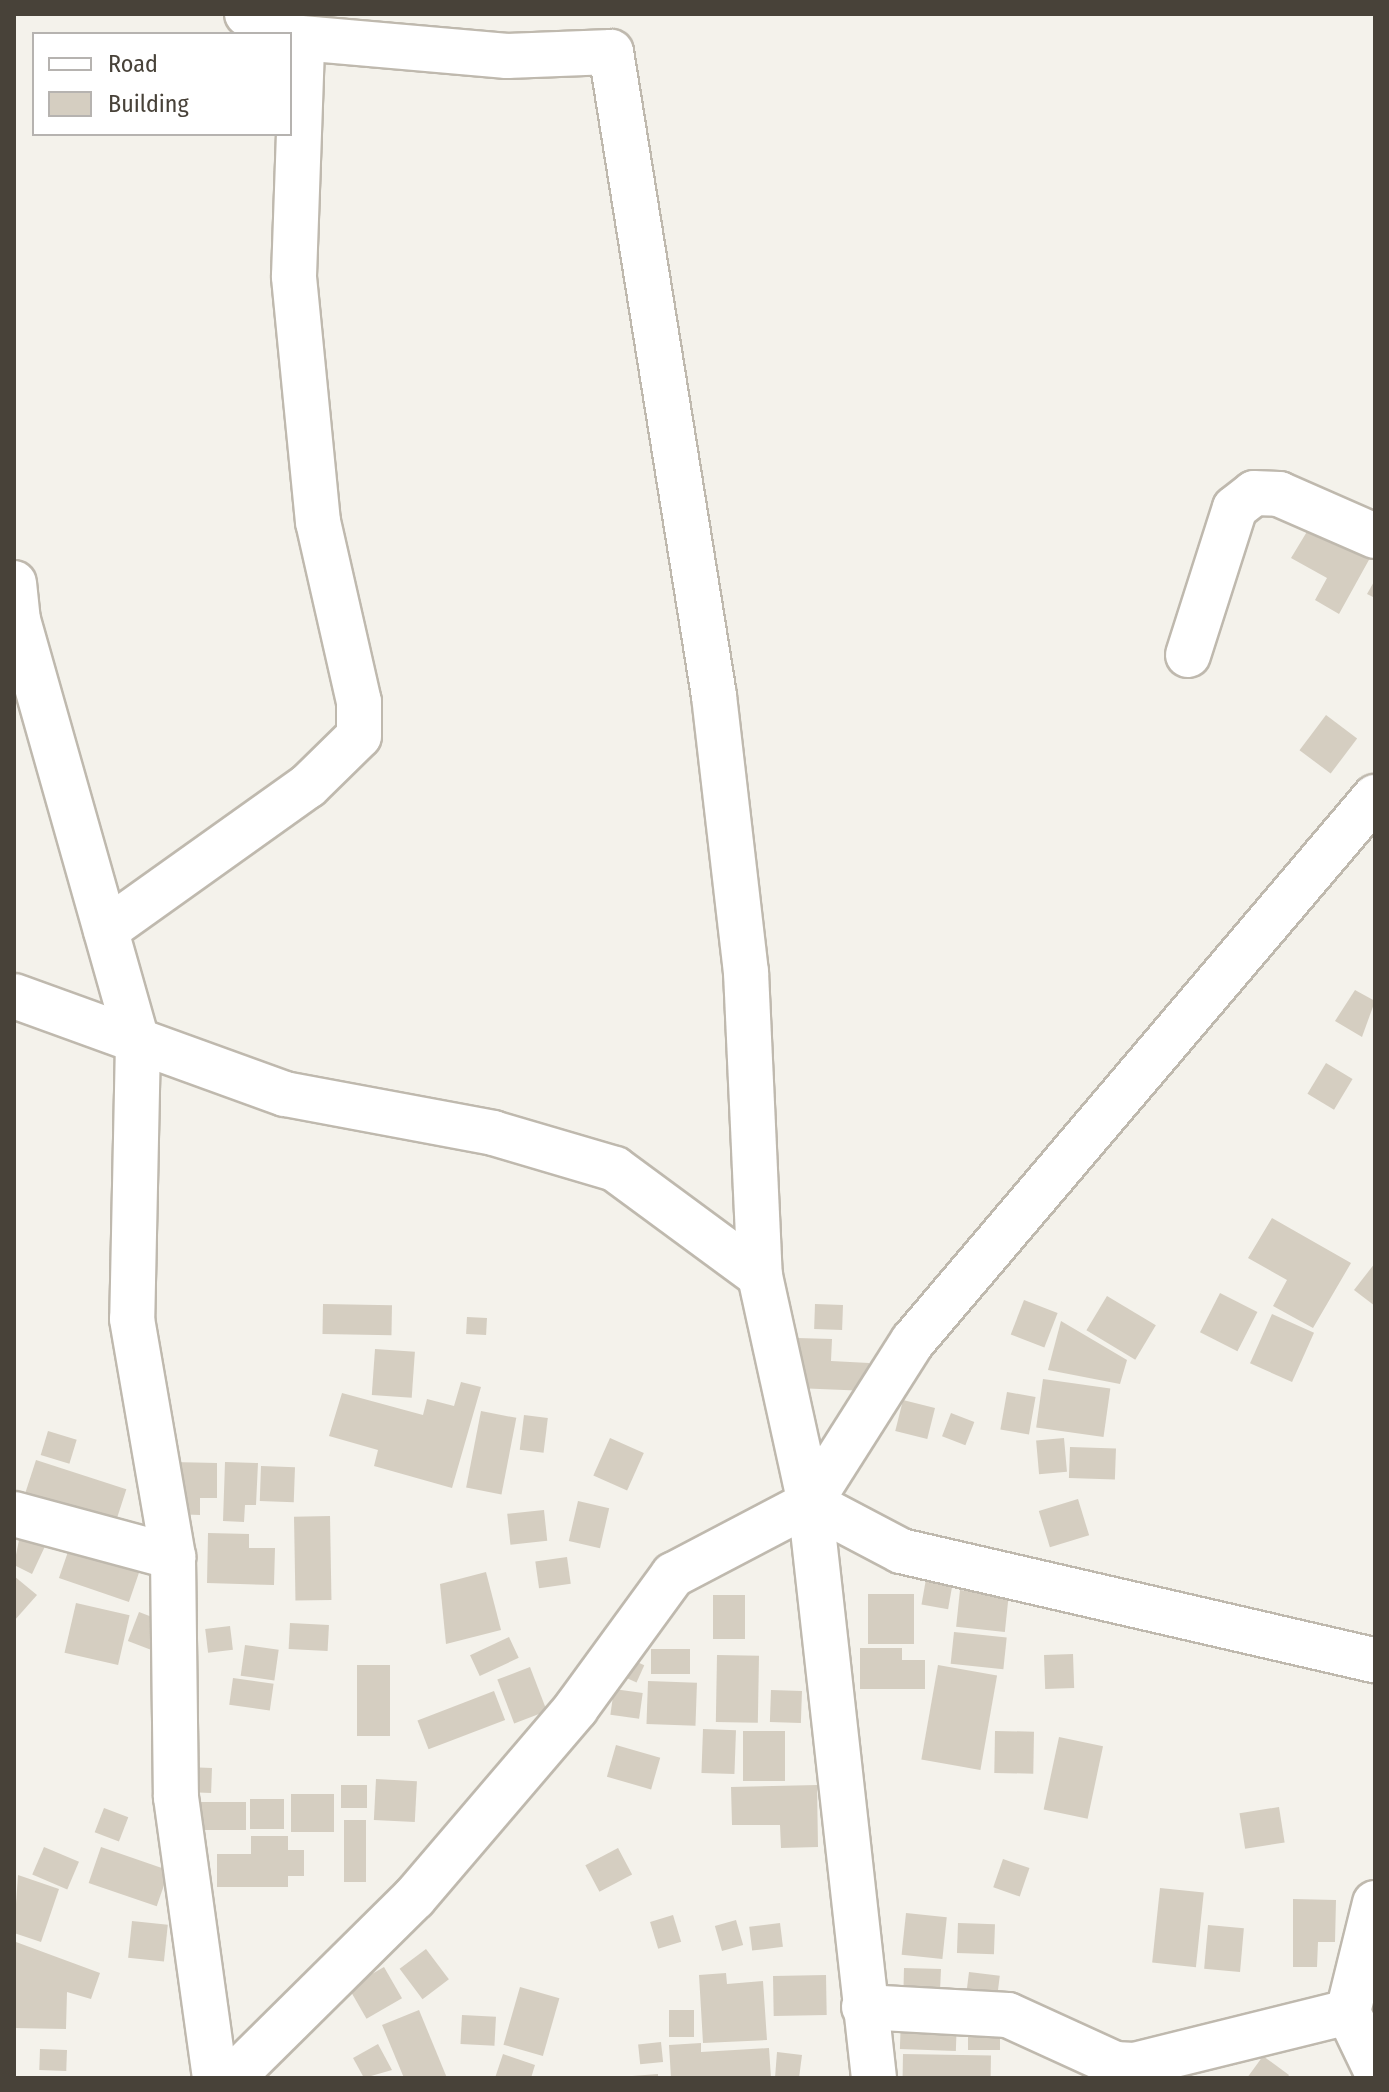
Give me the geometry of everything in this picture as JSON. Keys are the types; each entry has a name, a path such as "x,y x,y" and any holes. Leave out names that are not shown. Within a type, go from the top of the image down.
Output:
{"street":[{"path":"247,14 281,32"},
{"path":"106,930 308,786 359,736 359,702 318,522 294,276 292,38 507,56 608,33 714,696 746,972 760,1276 810,1503 874,2078"},
{"path":"1188,655 1235,508 1254,493 1279,494 1375,536"},
{"path":"14,583 18,620 138,1043 132,1319 173,1557 176,1797 215,2078"},
{"path":"232,2078 414,1898 576,1708 673,1575 810,1503 913,1341 1375,797"},
{"path":"14,996 285,1094 493,1133 615,1169 760,1276"},
{"path":"810,1503 901,1551 1375,1660"},
{"path":"14,1514 173,1557"},
{"path":"1375,1903 1348,2012 1375,2068"},
{"path":"864,2007 1008,2015 1115,2064 1134,2065 1348,2012"}],"building":[{"path":"1311,525 1370,558 1339,614 1315,600 1327,578 1291,558"},
{"path":"1375,580 1375,598 1367,594"},
{"path":"1326,715 1357,738 1331,774 1300,750"},
{"path":"1355,990 1375,1001 1362,1037 1335,1021"},
{"path":"1326,1063 1353,1079 1334,1110 1307,1094"},
{"path":"1272,1218 1351,1263 1313,1328 1273,1306 1287,1280 1248,1258"},
{"path":"1375,1263 1375,1306 1354,1290"},
{"path":"1220,1293 1257,1312 1237,1351 1200,1332"},
{"path":"1107,1296 1156,1325 1135,1360 1086,1330"},
{"path":"1024,1300 1058,1313 1044,1347 1011,1335"},
{"path":"323,1304 392,1305 391,1335 322,1334"},
{"path":"815,1304 843,1305 842,1330 814,1329"},
{"path":"1272,1314 1314,1333 1292,1382 1250,1363"},
{"path":"467,1317 487,1318 486,1335 466,1334"},
{"path":"1061,1321 1127,1360 1120,1384 1048,1370"},
{"path":"797,1338 832,1339 831,1361 869,1363 868,1391 796,1388"},
{"path":"375,1349 415,1352 412,1398 372,1395"},
{"path":"1043,1379 1110,1388 1104,1437 1036,1428"},
{"path":"461,1382 481,1387 452,1488 374,1466 378,1450 329,1436 342,1393 423,1415 427,1399 454,1406"},
{"path":"1007,1392 1036,1397 1029,1434 1000,1429"},
{"path":"903,1400 935,1408 927,1439 895,1431"},
{"path":"481,1411 516,1418 501,1494 466,1488"},
{"path":"951,1413 974,1422 965,1445 942,1436"},
{"path":"524,1415 548,1418 544,1453 520,1450"},
{"path":"48,1431 77,1440 69,1464 41,1455"},
{"path":"610,1438 644,1453 627,1491 593,1475"},
{"path":"1064,1438 1067,1472 1039,1474 1036,1440"},
{"path":"1070,1447 1116,1449 1115,1480 1069,1478"},
{"path":"36,1460 126,1489 114,1528 23,1499"},
{"path":"173,1462 217,1463 217,1498 200,1498 200,1515 172,1514"},
{"path":"225,1462 258,1463 256,1505 245,1505 244,1522 223,1521"},
{"path":"261,1466 295,1467 294,1502 260,1501"},
{"path":"1078,1499 1089,1535 1050,1547 1039,1511"},
{"path":"578,1501 609,1508 600,1548 569,1541"},
{"path":"544,1510 547,1541 510,1545 507,1514"},
{"path":"330,1516 331,1600 295,1601 294,1517"},
{"path":"21,1530 47,1542 32,1574 14,1565"},
{"path":"208,1533 249,1534 249,1548 275,1548 274,1585 207,1583"},
{"path":"71,1543 141,1567 129,1602 59,1578"},
{"path":"567,1557 571,1584 539,1588 535,1561"},
{"path":"486,1572 501,1630 446,1644 440,1584"},
{"path":"14,1576 37,1595 14,1621"},
{"path":"926,1579 953,1584 948,1609 921,1605"},
{"path":"960,1590 1009,1595 1005,1632 956,1627"},
{"path":"868,1594 914,1594 914,1644 868,1644"},
{"path":"713,1595 745,1595 745,1639 713,1639"},
{"path":"76,1603 130,1615 118,1665 65,1653"},
{"path":"139,1612 165,1622 154,1651 128,1641"},
{"path":"290,1623 329,1625 328,1651 289,1649"},
{"path":"230,1626 233,1650 208,1653 205,1629"},
{"path":"954,1632 1007,1638 1003,1669 951,1664"},
{"path":"509,1637 519,1658 480,1676 470,1655"},
{"path":"245,1645 279,1650 274,1680 241,1676"},
{"path":"860,1648 902,1648 902,1660 925,1660 925,1689 860,1689"},
{"path":"651,1649 690,1649 690,1674 651,1674"},
{"path":"1073,1654 1074,1688 1045,1689 1044,1655"},
{"path":"717,1655 759,1656 758,1723 716,1722"},
{"path":"626,1657 644,1665 637,1682 618,1674"},
{"path":"357,1665 390,1665 390,1736 357,1736"},
{"path":"938,1665 997,1675 980,1770 921,1760"},
{"path":"530,1667 547,1711 514,1723 497,1680"},
{"path":"233,1678 274,1684 270,1710 229,1705"},
{"path":"648,1681 697,1683 695,1726 646,1724"},
{"path":"614,1689 643,1693 639,1719 610,1715"},
{"path":"771,1690 802,1691 801,1723 770,1722"},
{"path":"494,1691 505,1720 429,1749 417,1720"},
{"path":"703,1729 736,1730 734,1774 701,1773"},
{"path":"743,1731 785,1731 785,1781 743,1781"},
{"path":"995,1731 1034,1732 1033,1774 994,1773"},
{"path":"1059,1737 1103,1746 1088,1819 1044,1809"},
{"path":"616,1745 660,1758 651,1789 607,1777"},
{"path":"186,1767 212,1768 211,1793 185,1792"},
{"path":"376,1779 417,1781 415,1822 374,1820"},
{"path":"341,1785 367,1785 367,1808 341,1808"},
{"path":"817,1785 818,1847 781,1848 780,1825 732,1825 731,1787"},
{"path":"291,1794 334,1794 334,1832 291,1832"},
{"path":"250,1799 284,1799 284,1829 250,1829"},
{"path":"190,1802 246,1802 246,1830 190,1830"},
{"path":"1279,1807 1285,1843 1245,1849 1239,1813"},
{"path":"104,1808 128,1817 119,1842 95,1832"},
{"path":"344,1820 366,1820 366,1882 344,1882"},
{"path":"251,1836 288,1836 288,1850 304,1850 304,1876 288,1876 288,1887 217,1887 217,1854 251,1854"},
{"path":"44,1847 79,1862 67,1889 32,1875"},
{"path":"101,1847 169,1870 157,1906 89,1883"},
{"path":"618,1848 632,1874 599,1892 585,1865"},
{"path":"1003,1859 1029,1868 1020,1896 993,1887"},
{"path":"18,1875 59,1889 41,1942 14,1933"},
{"path":"1160,1888 1204,1893 1196,1967 1152,1963"},
{"path":"1293,1899 1336,1900 1335,1942 1318,1942 1317,1967 1293,1967"},
{"path":"906,1913 947,1917 942,1959 902,1955"},
{"path":"673,1915 681,1942 658,1949 650,1922"},
{"path":"736,1920 743,1945 722,1951 715,1926"},
{"path":"132,1921 168,1925 164,1962 128,1958"},
{"path":"780,1923 783,1947 752,1951 749,1927"},
{"path":"958,1923 995,1924 994,1954 957,1953"},
{"path":"1208,1925 1244,1928 1240,1972 1204,1969"},
{"path":"16,1942 100,1973 91,1999 67,1992 66,2029 14,2028"},
{"path":"426,1949 449,1979 423,1999 400,1969"},
{"path":"384,1967 402,1998 366,2019 348,1988"},
{"path":"904,1968 941,1969 940,1991 903,2006"},
{"path":"969,1972 1000,1976 996,2009 965,2005"},
{"path":"726,1973 727,1984 763,1981 767,2040 703,2043 699,1975"},
{"path":"826,1975 827,2015 774,2016 773,1976"},
{"path":"520,1987 559,1998 543,2056 503,2045"},
{"path":"419,2010 447,2078 404,2078 382,2025"},
{"path":"669,2010 694,2010 694,2037 669,2037"},
{"path":"462,2015 496,2017 494,2046 460,2044"},
{"path":"968,2016 1000,2016 1000,2050 968,2050"},
{"path":"901,2017 957,2019 956,2051 900,2049"},
{"path":"661,2042 663,2062 640,2064 638,2044"},
{"path":"701,2043 701,2052 769,2048 771,2078 671,2078 669,2045"},
{"path":"378,2044 392,2070 364,2078 353,2058"},
{"path":"40,2049 67,2050 66,2071 39,2070"},
{"path":"777,2052 802,2055 799,2078 775,2078"},
{"path":"503,2054 535,2065 531,2078 495,2078"},
{"path":"903,2054 991,2056 991,2078 903,2077"},
{"path":"1263,2056 1289,2075 1287,2078 1247,2078"},
{"path":"658,2074 658,2078 632,2078 632,2076"}]}
